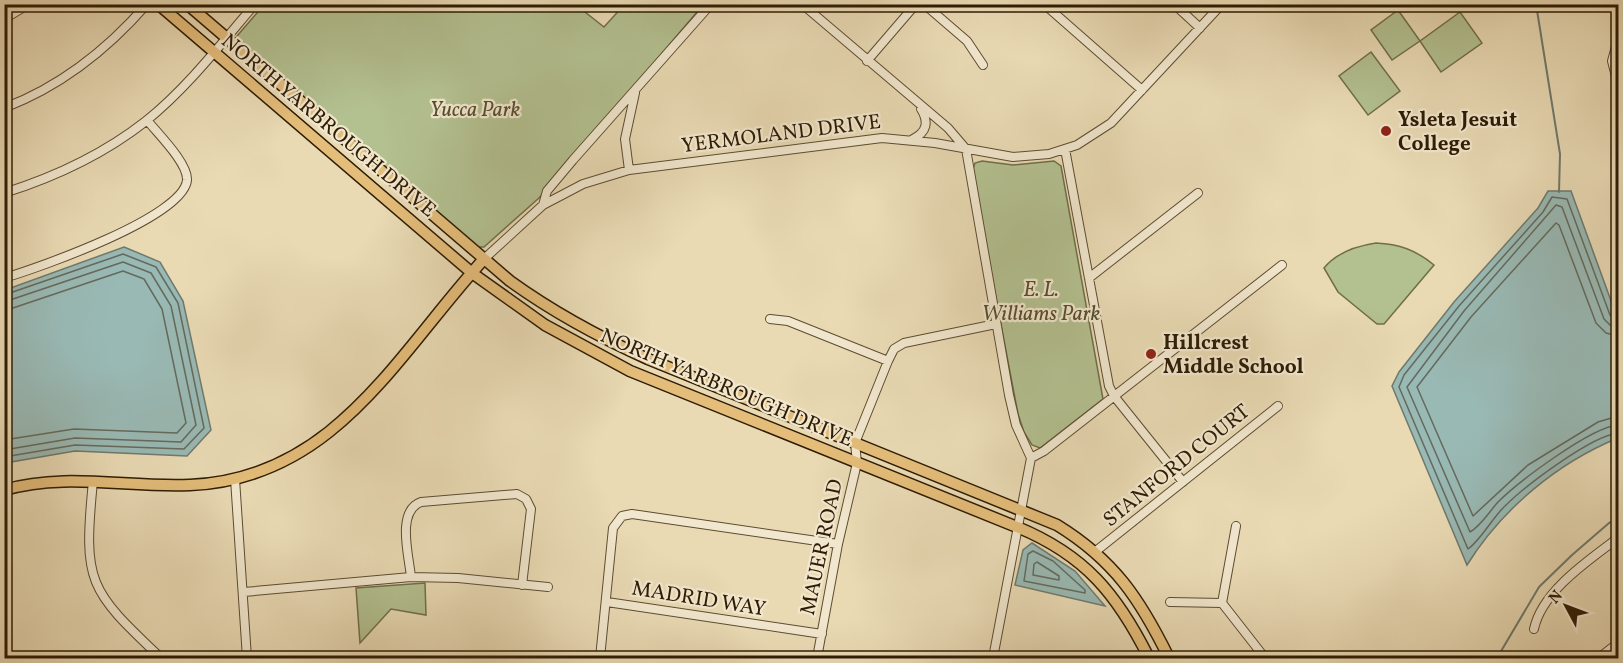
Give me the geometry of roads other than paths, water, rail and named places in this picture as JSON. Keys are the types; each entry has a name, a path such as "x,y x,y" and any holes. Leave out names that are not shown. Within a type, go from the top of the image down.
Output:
{"main road":[{"name":"NORTH YARBROUGH DRIVE","path":"158,4 472,273 522,310 571,341 630,371 1017,526 1060,547 1100,579 1128,618 1149,658"},
{"name":"NORTH YARBROUGH DRIVE","path":"187,4 484,259 526,292 580,326 648,359 1057,525 1096,551 1131,589 1169,658"},
{"path":"280,109 292,95"},
{"path":"4,490 35,483 93,481 181,486 235,479 281,464 307,449 345,420 484,259"},
{"path":"571,341 580,326"}],"street":[{"path":"4,19 29,4"},
{"path":"4,108 51,87 83,66 123,31 147,4"},
{"path":"4,194 68,169 147,120 227,38 255,4"},
{"path":"484,259 543,205 547,191 711,4"},
{"path":"802,4 959,139 966,149 1016,425 1031,458 993,658"},
{"path":"867,61 916,4"},
{"path":"924,4 967,41 983,65"},
{"path":"1044,4 1142,90"},
{"path":"1174,4 1200,28"},
{"name":"YERMOLAND DRIVE","path":"543,205 583,184 629,170 856,140 912,140 1025,158 1065,149 1085,141 1106,127 1222,4"},
{"path":"1618,39 1612,61 1618,84"},
{"path":"629,170 626,127 635,93"},
{"path":"912,140 919,136 926,127 927,119 920,106"},
{"path":"4,278 92,247 151,215 182,193 186,184 185,169 147,120"},
{"path":"1065,149 1107,375 1114,396 1183,482"},
{"path":"1089,278 1198,193"},
{"path":"1031,458 1282,265"},
{"path":"770,319 788,321 888,361"},
{"path":"855,443 894,350 904,343 996,324"},
{"name":"STANFORD COURT","path":"1096,551 1278,406"},
{"name":"MAUER ROAD","path":"817,658 838,544 857,463 855,443"},
{"path":"235,479 247,658"},
{"path":"93,481 88,552 93,578 114,614 161,658"},
{"path":"411,577 406,518 412,506 421,502 517,494 526,500 531,509 522,585"},
{"path":"600,658 613,528 619,518 627,514 838,544"},
{"path":"1236,526 1231,541 1222,603 1265,658"},
{"path":"1534,629 1537,618 1558,589 1618,537"},
{"path":"244,592 411,577 548,587"},
{"name":"MADRID WAY","path":"607,602 822,634"},
{"path":"1170,602 1222,603"},
{"path":"1599,658 1618,643"}],"water":[{"path":"1548,191 1571,191 1618,320 1618,438 1595,448 1553,474 1533,490 1497,525 1467,565 1392,386 1399,372 1454,302 1538,208"},
{"path":"124,247 160,262 183,301 211,430 187,456 75,451 5,463 5,290"},
{"path":"1032,543 1075,571 1105,606 1015,585 1023,550"}],"waterway":[{"path":"1536,4 1560,154 1559,192"},
{"path":"1497,658 1539,587 1609,523 1618,519"}],"place":[{"name":"Ysleta Jesuit College","path":"1386,131"},
{"name":"Hillcrest Middle School","path":"1151,354"}],"park label":[{"name":"Yucca Park","path":"475,109"},
{"name":"E. L. Williams Park","path":"1041,301"}]}
